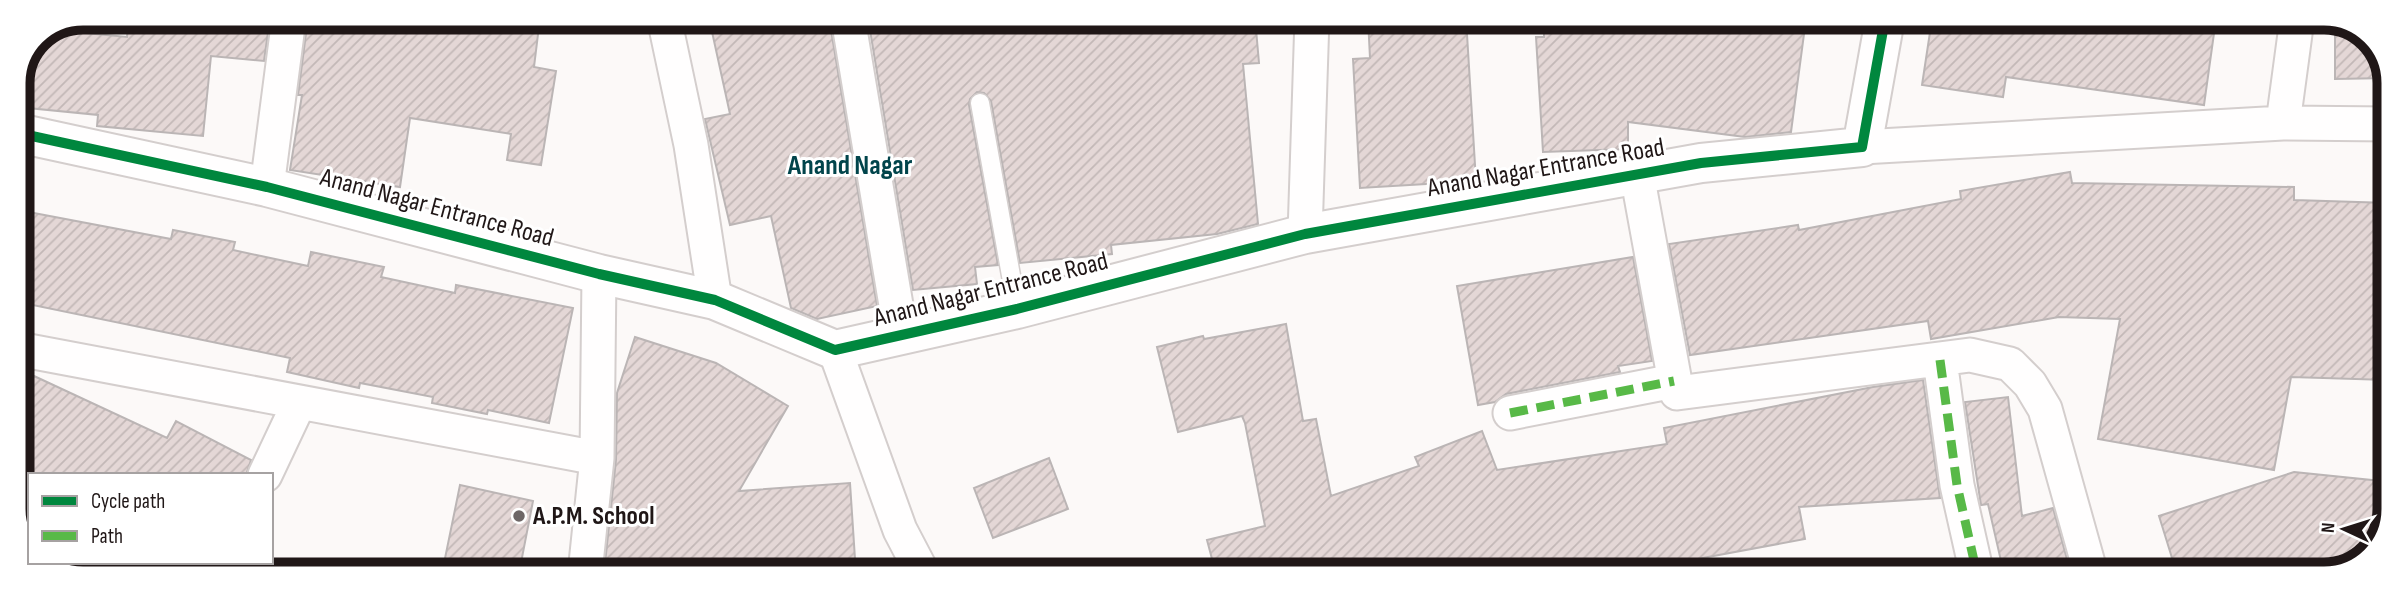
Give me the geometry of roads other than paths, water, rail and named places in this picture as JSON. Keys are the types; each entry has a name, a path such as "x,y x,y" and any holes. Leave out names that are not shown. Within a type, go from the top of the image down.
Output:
{"street":[{"path":"267,187 287,30"},
{"path":"667,30 691,145 715,300"},
{"path":"850,30 901,335"},
{"path":"1305,233 1312,30"},
{"path":"1883,30 1862,146 2283,122 2377,124"},
{"path":"2283,122 2296,30"},
{"name":"Anand Nagar Entrance Road","path":"30,136 267,187 598,274 715,300 835,350 1017,309 1305,233 1701,163 1862,146"},
{"path":"1637,174 1676,393 1970,355 2010,364 2030,384 2045,409 2088,562"},
{"path":"586,562 597,458 598,274"},
{"path":"835,350 900,530 917,562"},
{"path":"30,351 597,458"},
{"path":"1940,360 1957,485 1974,562"},
{"path":"1510,412 1674,381"},
{"path":"266,473 299,403"}],"lane":[{"path":"980,103 1017,309"}],"place":[{"name":"A.P.M. School","path":"519,516"}],"district":[{"name":"Anand Nagar","path":"850,165"}]}
